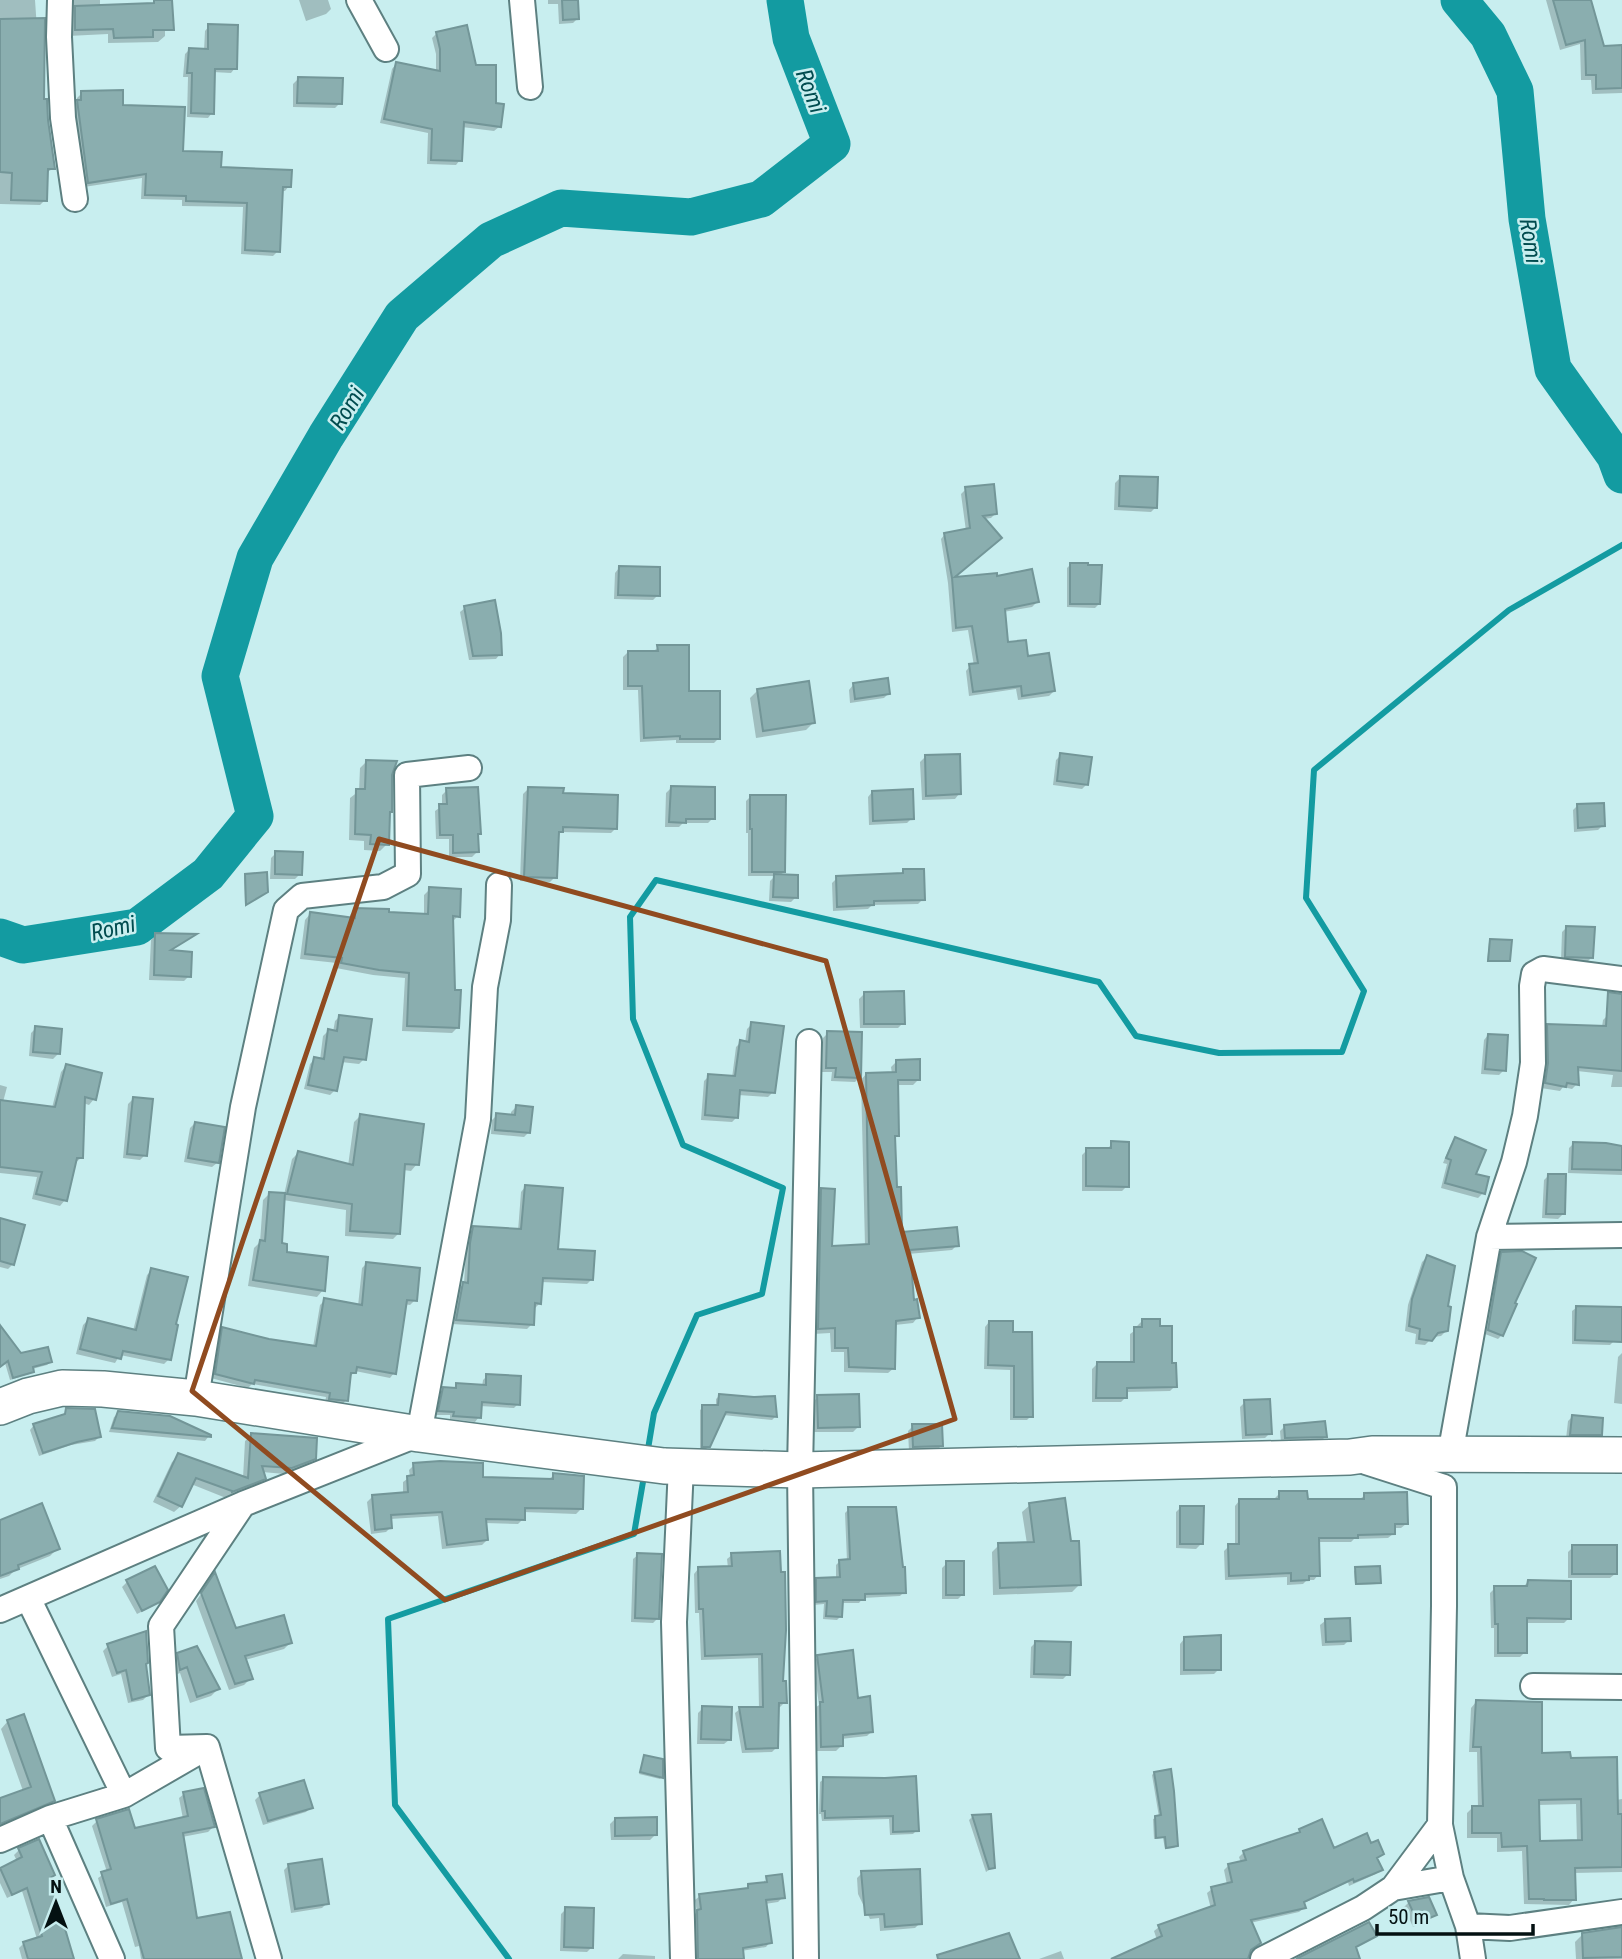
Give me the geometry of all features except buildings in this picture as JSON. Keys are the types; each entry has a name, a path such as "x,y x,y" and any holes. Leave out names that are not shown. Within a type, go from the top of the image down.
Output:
{"street":[{"path":"60,0 63,118 75,199"},
{"path":"359,0 386,49"},
{"path":"522,0 530,87"},
{"path":"196,1398 243,1107 286,910 302,896 383,887 408,874 407,775 469,768"},
{"path":"419,1434 478,1119 485,987 498,920 499,885"},
{"path":"1450,1455 1489,1237 1514,1163 1525,1116 1533,1063 1534,974 1543,968 1622,979"},
{"path":"806,1959 800,1470 809,1042"},
{"path":"1489,1237 1622,1235"},
{"path":"0,1406 28,1395 62,1388 103,1389 196,1398 419,1434 615,1461 672,1466 800,1470 1350,1457 1372,1454 1622,1455"},
{"path":"0,1610 243,1504 419,1434"},
{"path":"1350,1457 1444,1487 1440,1825 1451,1878 1468,1926 1473,1959"},
{"path":"672,1466 683,1959"},
{"path":"207,1747 168,1748 161,1626 243,1504"},
{"path":"28,1598 124,1795"},
{"path":"1533,1686 1622,1687"},
{"path":"0,1840 50,1818 124,1795 207,1747"},
{"path":"207,1747 269,1959"},
{"path":"50,1818 112,1959"},
{"path":"1263,1959 1363,1908 1393,1888 1440,1825"},
{"path":"1393,1888 1451,1878"},
{"path":"1468,1926 1510,1928 1622,1912"}],"highlighted area":[{"path":"379,839 826,961 955,1419 445,1600 192,1391"}],"waterway":[{"name":"Romi","path":"0,937 23,945 137,927 208,874 255,816 220,676 255,558 326,436 402,316 491,240 561,208 691,217 761,199 832,144 791,38 785,0"},
{"name":"Romi","path":"1459,0 1488,35 1515,91 1527,219 1553,369 1615,456 1622,475"},
{"path":"647,1455 654,1413 697,1315 762,1294 783,1188 683,1145 633,1019 630,917 656,880 1099,982 1136,1036 1219,1053 1342,1052 1364,991 1306,898 1314,770 1509,610 1622,545"},
{"path":"509,1959 395,1805 388,1619 634,1534 644,1476"}]}
